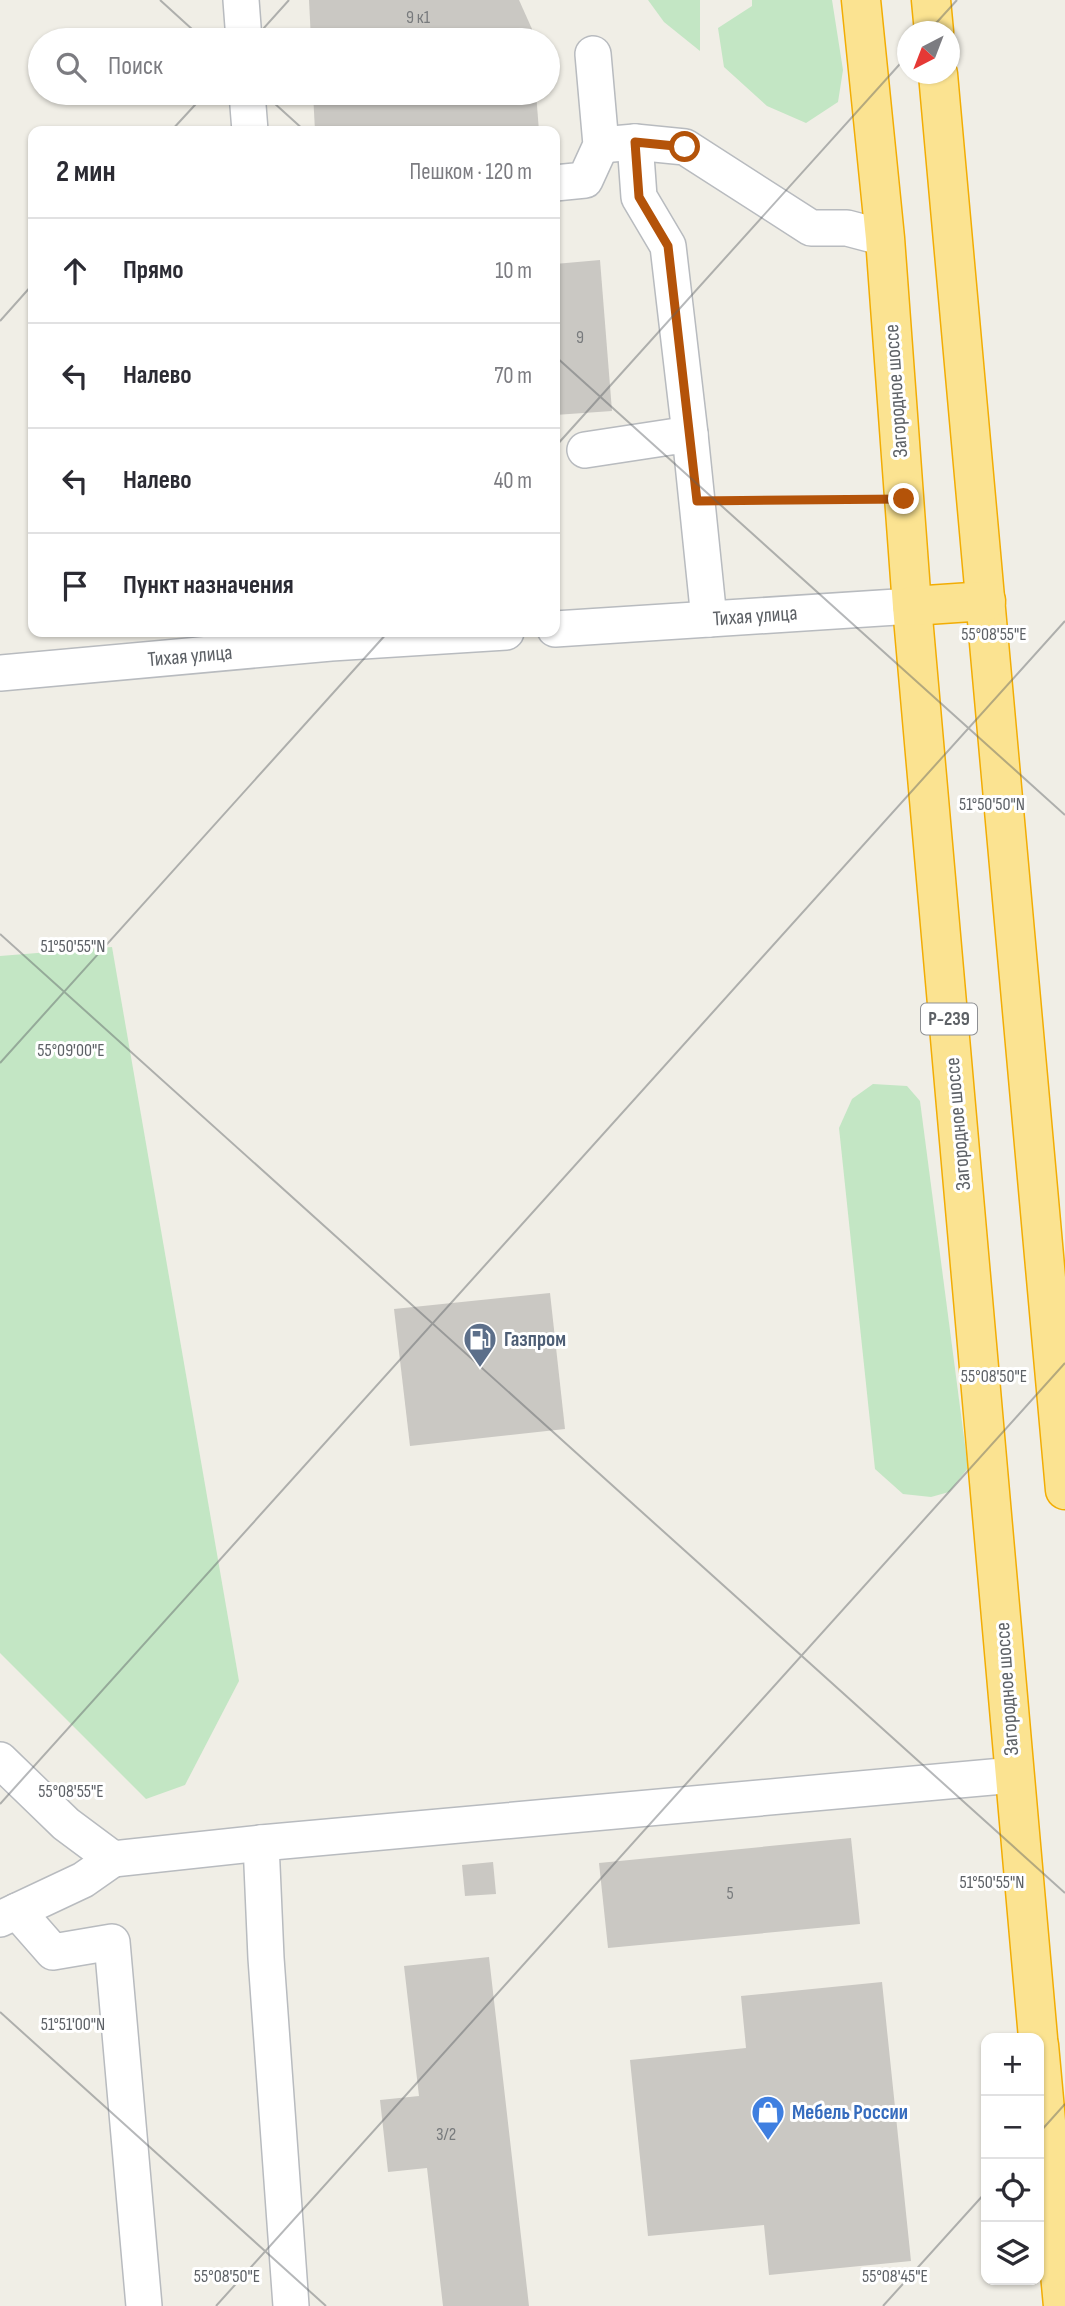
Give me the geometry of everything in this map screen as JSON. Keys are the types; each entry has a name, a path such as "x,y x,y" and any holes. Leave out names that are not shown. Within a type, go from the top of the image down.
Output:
{"highway":[{"name":"Загородное шоссе","path":"861,0 885,237 912,606 1038,2033"},
{"path":"931,0 933,21"},
{"path":"939,84 1065,1490"},
{"path":"912,606 986,601"},
{"path":"1044,2096 1063,2306"}],"street":[{"path":"241,0 243,28"},
{"path":"593,54 618,144 639,197 668,246 709,619"},
{"path":"248,105 250,126"},
{"path":"618,144 685,147 811,228 847,228 885,237"},
{"path":"560,182 585,180 618,144"},
{"path":"585,450 690,434"},
{"name":"Тихая улица","path":"560,629 912,606"},
{"name":"Тихая улица","path":"0,673 331,637"},
{"path":"0,1760 66,1824 113,1859"},
{"path":"144,2306 113,1942 53,1952 8,1915 83,1880 113,1859 261,1843 1014,1775"},
{"path":"261,1843 266,1958 291,2306"}],"path":[{"path":"697,501 904,499"}],"green space":[{"path":"648,0 700,0 700,51 664,22"},
{"path":"752,0 832,0 843,70 838,102 806,123 767,106 724,67 718,28 752,6"},
{"path":"112,947 239,1681 185,1785 146,1799 0,1653 0,956"},
{"path":"873,1084 907,1086 920,1101 968,1468 949,1492 931,1497 903,1494 875,1469 839,1128 852,1099"}],"building":[{"path":"309,0 519,0 532,28 310,28"},
{"path":"314,105 537,105 539,126 315,126"},
{"path":"600,260 612,411 560,415 560,264"},
{"name":"Газпром","path":"550,1293 565,1429 410,1446 394,1309"},
{"path":"851,1838 860,1924 608,1948 599,1863"},
{"path":"493,1862 496,1894 465,1896 462,1865"},
{"path":"489,1957 529,2306 443,2306 427,2168 388,2172 380,2100 419,2096 404,1966"},
{"name":"Мебель России","path":"882,1982 911,2261 769,2275 764,2225 648,2236 630,2060 746,2048 741,1996"}],"place":[{"name":"Газпром","path":"480,1369"},
{"name":"Мебель России","path":"768,2142"}],"route":[{"path":"685,147 635,142 639,197 668,246 697,501 904,499"}]}
